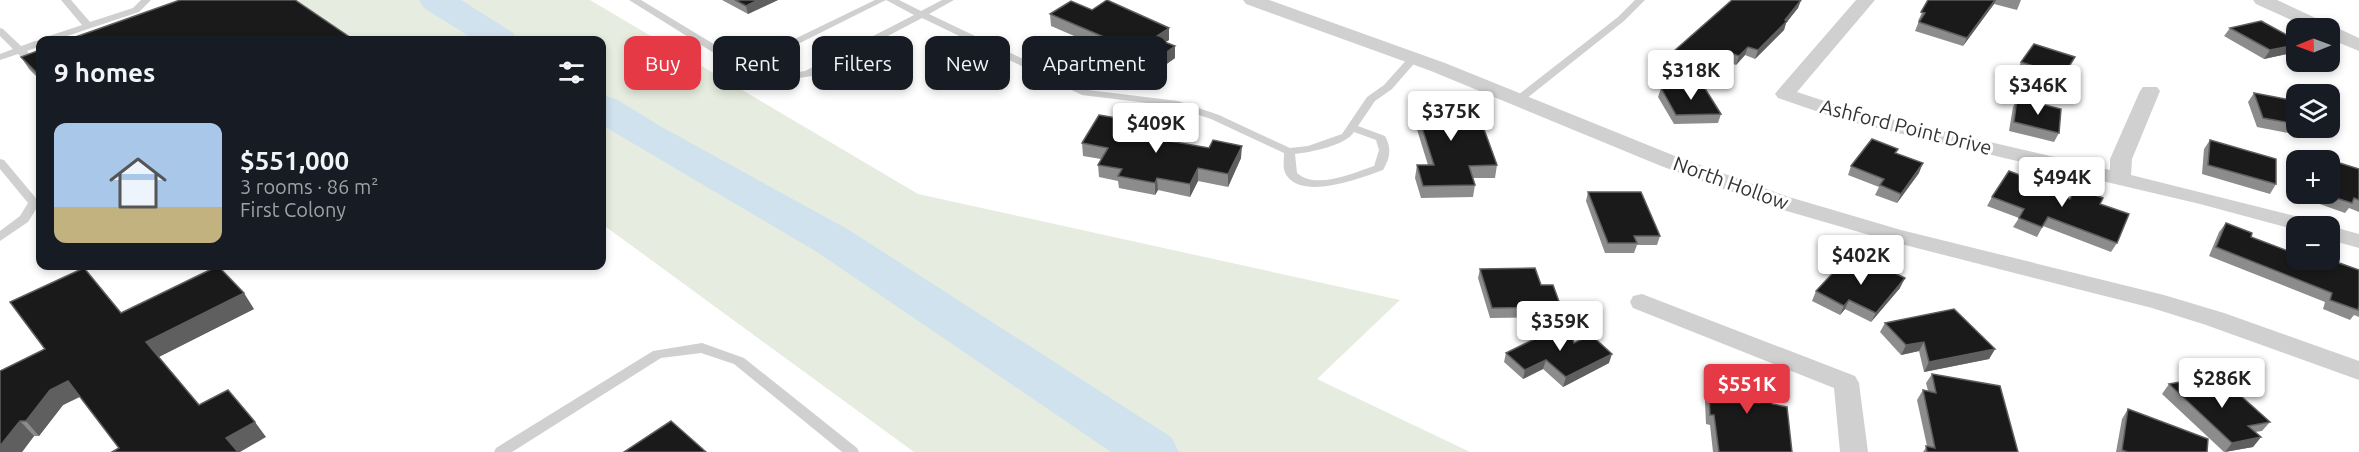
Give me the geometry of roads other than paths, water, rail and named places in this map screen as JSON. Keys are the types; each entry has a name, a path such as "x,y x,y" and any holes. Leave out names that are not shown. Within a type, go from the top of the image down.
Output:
{"street":[{"name":"North Hollow","path":"1252,0 1414,58 1668,161 1781,202 1897,236 2155,301 2215,319 2359,371"},
{"name":"Ashford Point Drive","path":"1866,0 1785,94 1846,116 2120,178 2286,221"},
{"path":"2262,0 2301,18"},
{"path":"2340,36 2359,45"},
{"path":"2120,178 2121,159 2150,91"},
{"path":"2340,236 2359,241"},
{"path":"1642,302 1846,383 1854,452"}],"lane":[{"path":"66,0 88,26"},
{"path":"59,36 136,10 146,0"},
{"path":"634,0 713,48"},
{"path":"800,40 882,0"},
{"path":"891,0 1086,93 1174,103 1215,117 1289,151 1310,149 1346,136 1371,99 1388,87 1414,58"},
{"path":"800,75 808,74 949,0"},
{"path":"1518,100 1621,18 1640,0"},
{"path":"0,31 30,60 36,58"},
{"path":"0,57 36,44"},
{"path":"1289,151 1290,172 1295,179 1308,182 1342,181 1379,168 1385,150 1381,138 1352,128"},
{"path":"0,162 34,203 24,219 0,237"},
{"path":"501,452 658,354 702,348 739,361 852,452"}],"waterway":[{"path":"437,0 493,36"},
{"path":"606,110 645,135 833,241 1152,452"}]}
